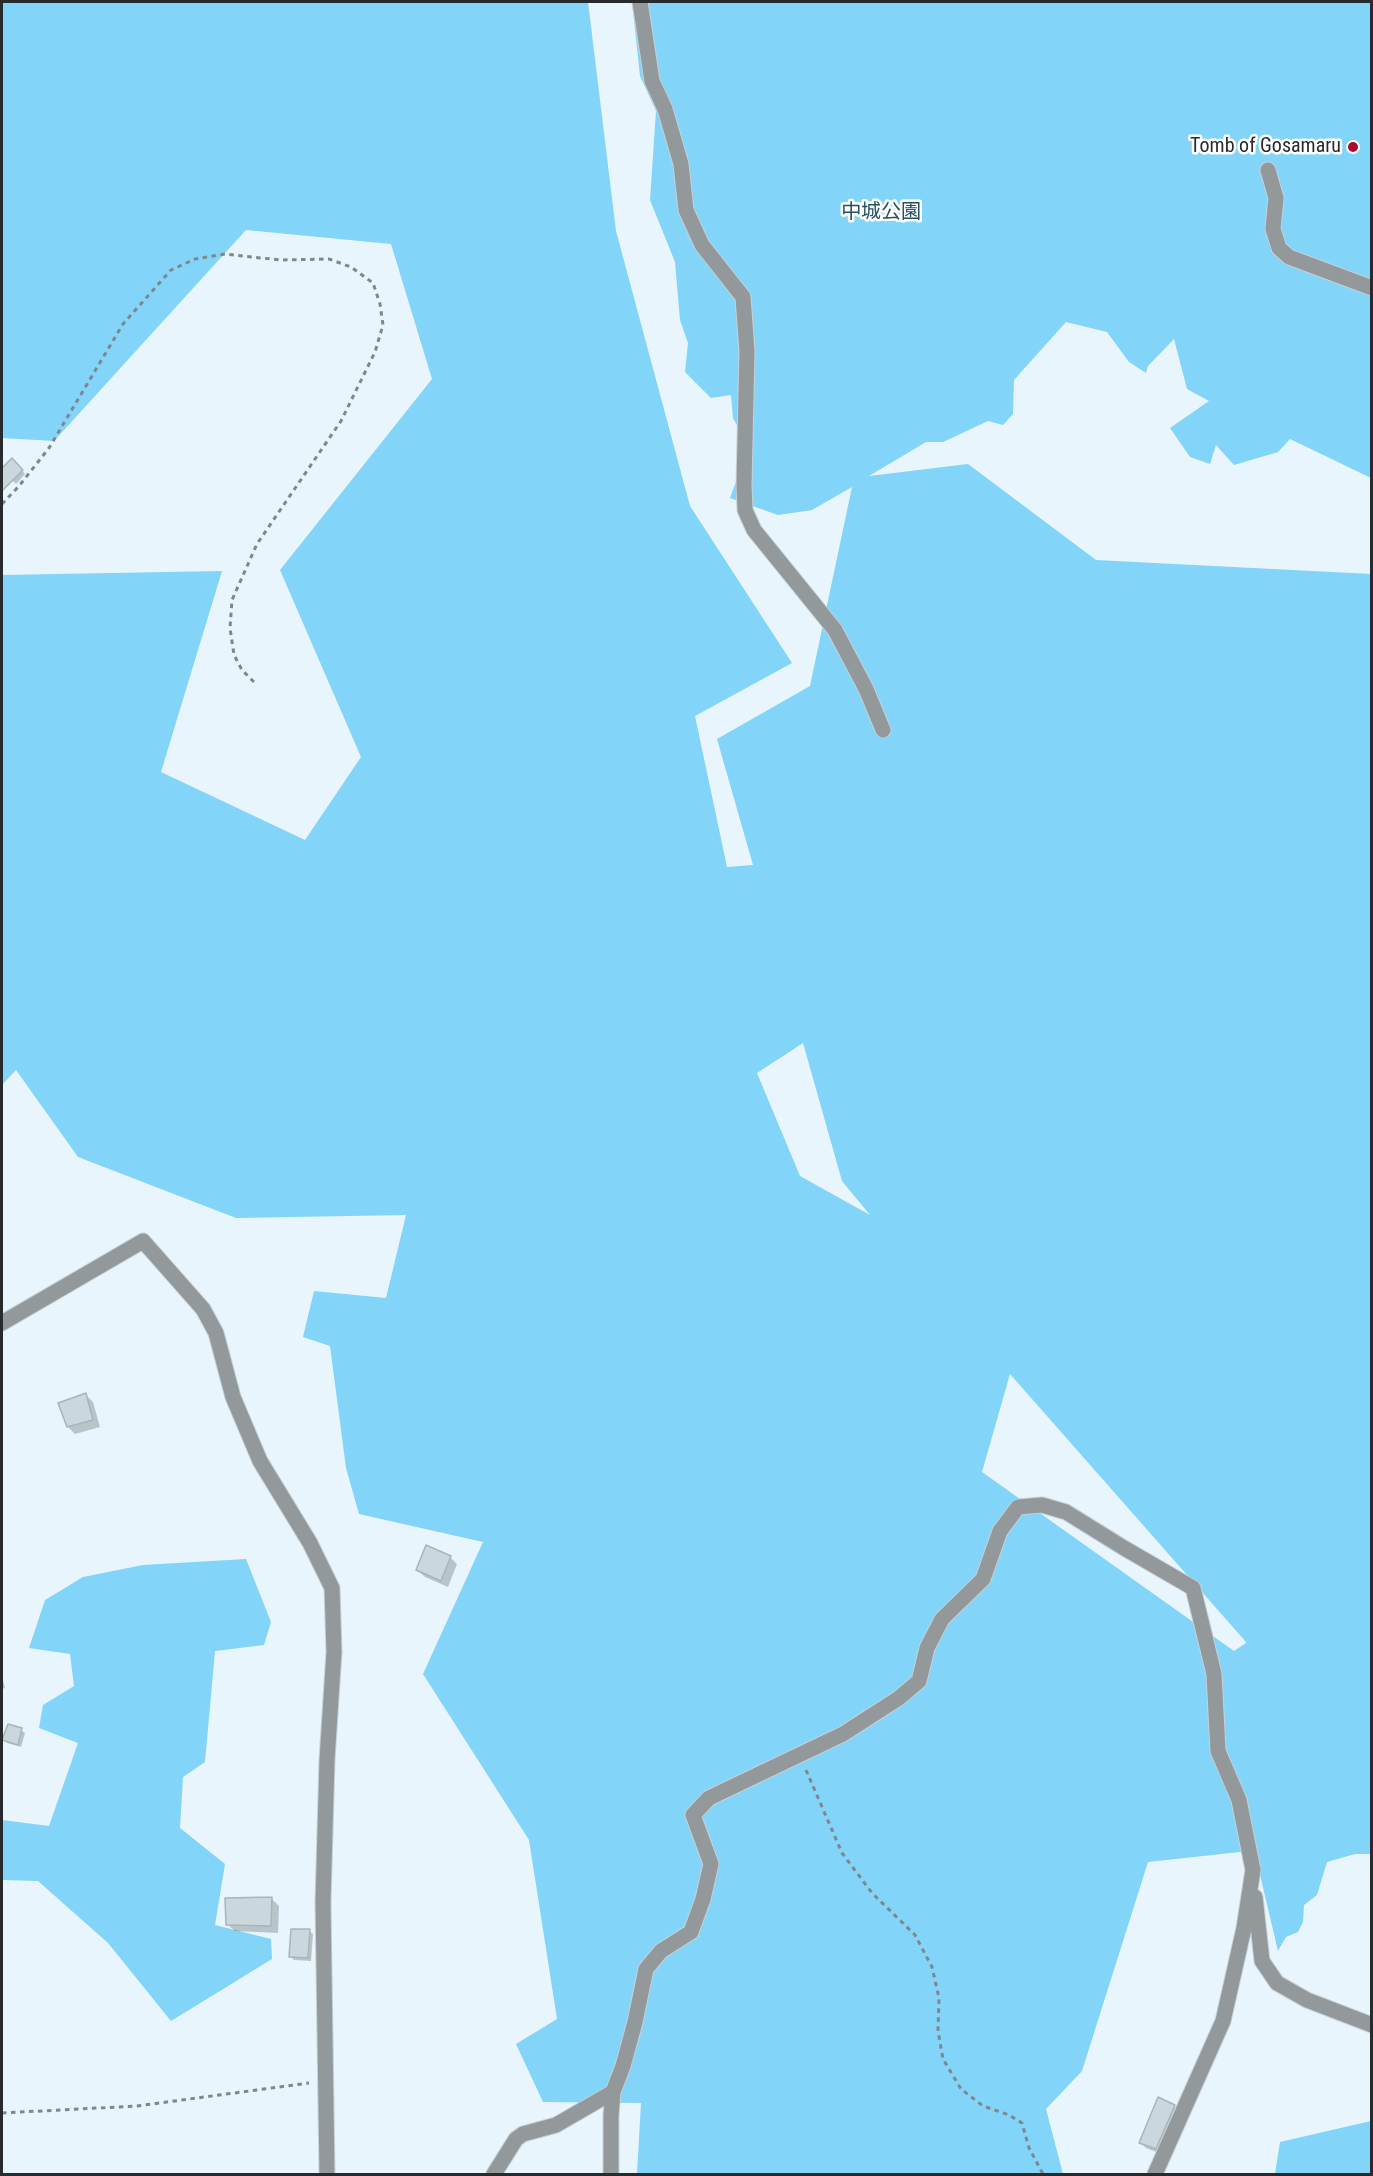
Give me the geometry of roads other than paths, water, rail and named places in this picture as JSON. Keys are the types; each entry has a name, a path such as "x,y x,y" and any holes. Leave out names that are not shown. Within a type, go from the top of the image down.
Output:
{"street":[{"path":"640,2 652,81 665,109 681,164 686,210 702,245 743,297 747,351 745,510 753,530 835,630 866,689 883,730"},
{"path":"1268,170 1276,198 1273,229 1279,248 1289,257 1371,288"},
{"path":"2,1323 142,1242 203,1309 216,1333 232,1396 260,1461 310,1543 332,1588 334,1652 323,1902 327,2175"},
{"path":"611,2175 613,2092 635,2022 646,1970 661,1951 691,1932 703,1899 711,1864 693,1815 709,1798 843,1734 900,1698 919,1681 927,1648 942,1619 983,1579 1000,1532 1018,1507 1042,1505 1066,1512 1193,1588 1214,1674 1218,1750 1239,1800 1253,1870 1262,1960 1277,1983 1307,2000 1371,2025"},
{"path":"1155,2175 1223,2021 1244,1928 1253,1870"},
{"path":"494,2175 516,2139 523,2134 556,2125 613,2092"}],"place":[{"name":"Tomb of Gosamaru","path":"1353,147"}],"park label":[{"name":"中城公園","path":"881,213"}]}
